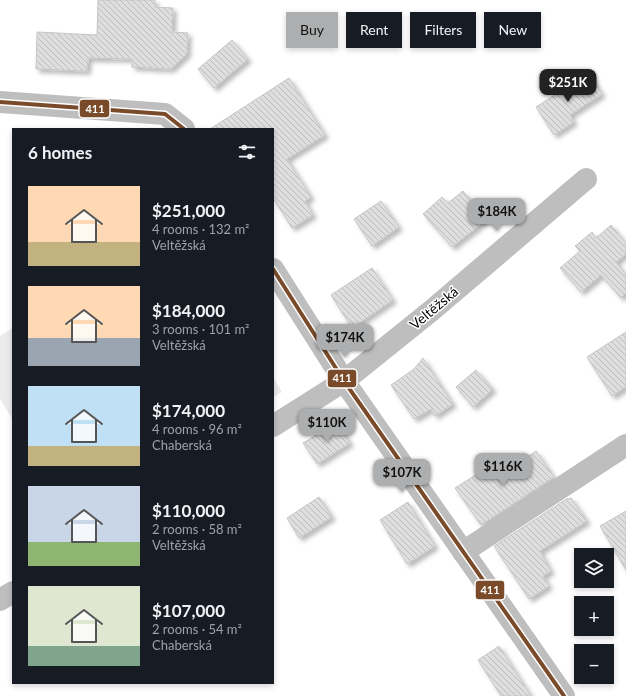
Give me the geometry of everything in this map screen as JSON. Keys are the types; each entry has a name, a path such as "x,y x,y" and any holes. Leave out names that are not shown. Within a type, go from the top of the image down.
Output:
{"street":[{"path":"0,102 166,114 183,128"},
{"name":"Veltěžská","path":"274,425 344,381 431,311 586,179"},
{"path":"274,271 344,381 564,696"},
{"path":"463,552 626,445"},
{"path":"0,600 12,593"}],"shaded area":[{"path":"12,329 12,418 0,399 0,336"},
{"path":"274,379 282,392 274,396"}],"building":[{"path":"98,0 155,0 155,7 173,8 172,32 188,33 187,54 171,69 132,67 132,59 88,58 87,71 36,69 37,32 97,35"},
{"path":"232,40 248,59 214,88 198,69"},
{"path":"589,73 602,94 570,115 574,122 554,135 536,107"},
{"path":"289,78 325,135 287,159 311,197 305,201 313,215 292,228 274,200 274,128 212,128"},
{"path":"463,191 486,220 452,247 423,214 442,197 448,203"},
{"path":"381,201 399,227 372,246 354,219"},
{"path":"611,225 626,243 626,254 616,262 626,275 626,293 621,298 601,275 581,292 560,268 580,251 575,246 592,232 596,238"},
{"path":"372,268 393,300 352,328 331,295"},
{"path":"626,332 626,387 612,396 587,357"},
{"path":"423,358 453,404 435,416 431,409 414,419 391,385 414,369"},
{"path":"476,370 493,389 473,407 456,387"},
{"path":"337,423 350,443 317,464 303,443"},
{"path":"536,451 554,477 481,525 455,488 491,465 499,476"},
{"path":"319,497 332,517 299,538 287,518"},
{"path":"568,498 571,498 587,521 540,551 551,571 543,576 549,586 529,599 494,546"},
{"path":"408,502 435,546 407,564 380,520"},
{"path":"626,511 626,570 614,548 600,526"},
{"path":"499,646 531,696 501,696 478,660"}],"transit line":[{"name":"411","path":"0,102 165,114 183,128"},
{"name":"411","path":"274,271 344,381 564,696"}]}
